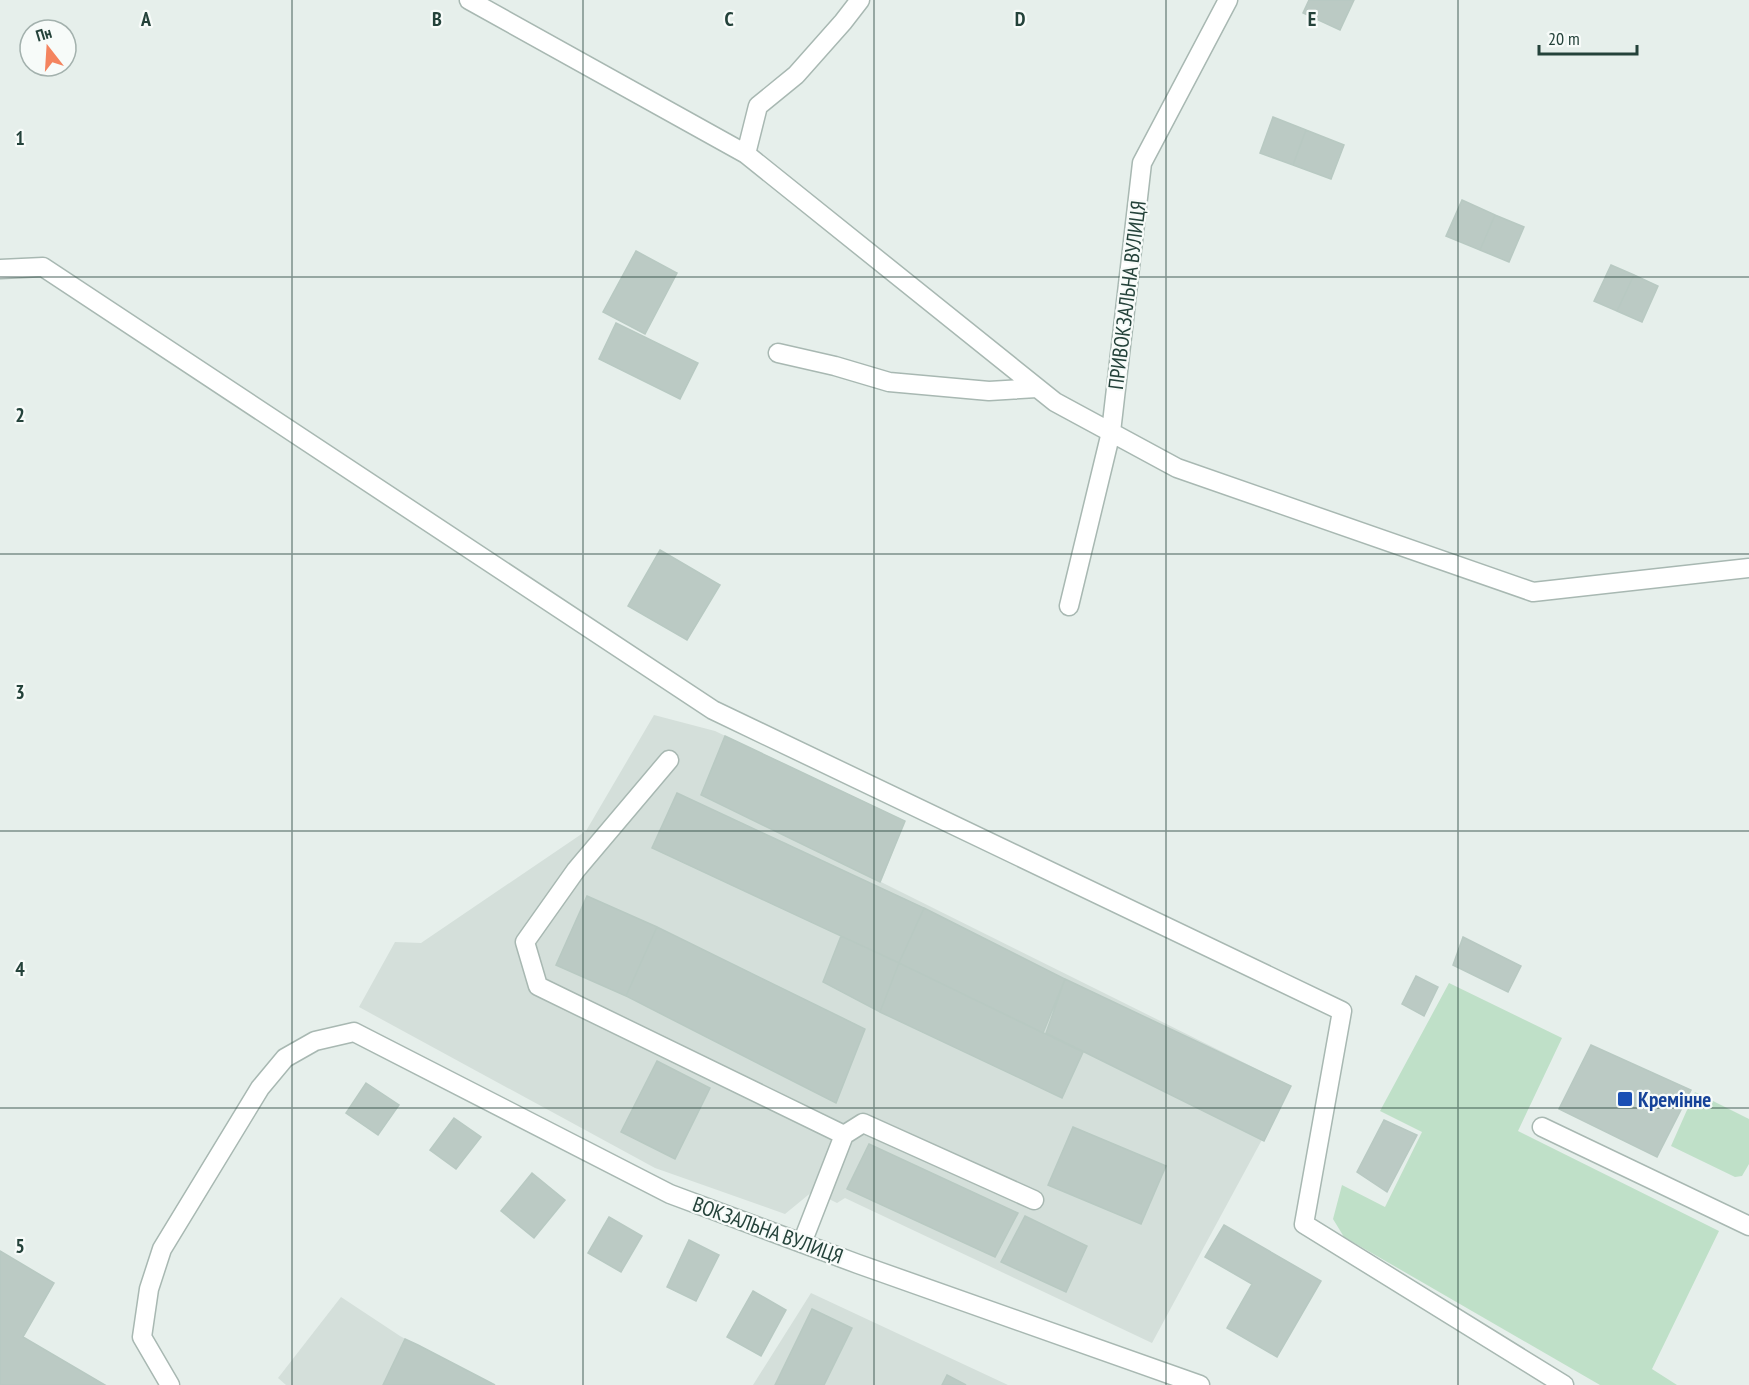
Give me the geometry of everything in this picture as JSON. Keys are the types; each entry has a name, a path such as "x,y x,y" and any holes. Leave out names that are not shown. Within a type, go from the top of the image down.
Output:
{"street":[{"path":"469,0 746,154 1055,402 1177,468 1533,592 1749,568"},
{"path":"746,154 758,106 796,75 860,0"},
{"name":"ПРИВОКЗАЛЬНА ВУЛИЦЯ","path":"1069,606 1111,432 1142,163 1228,0"},
{"path":"0,269 43,267 713,710 1342,1011 1304,1224 1563,1385"},
{"path":"778,353 835,366 889,382 989,391 1037,388"},
{"path":"669,760 576,870 525,942 538,986 844,1135"},
{"name":"ВОКЗАЛЬНА ВУЛИЦЯ","path":"170,1385 141,1337 149,1289 162,1249 260,1088 285,1058 315,1041 354,1032 670,1194 1200,1385"},
{"path":"801,1243 844,1135 863,1124 1034,1200"},
{"path":"1542,1127 1749,1226"}],"shaded area":[{"path":"654,715 715,731 905,821 881,882 1291,1086 1152,1343 845,1198 837,1203 813,1191 785,1214 655,1168 359,1007 395,942 421,943 586,831"},
{"path":"811,1293 1008,1385 753,1385"},
{"path":"341,1297 400,1336 492,1385 286,1385 278,1378"}],"green space":[{"path":"1449,983 1562,1038 1518,1131 1719,1231 1652,1369 1677,1385 1600,1385 1344,1237 1333,1219 1342,1185 1385,1207 1422,1132 1380,1111"},
{"path":"1695,1092 1749,1119 1749,1164 1742,1176 1735,1177 1671,1146"}],"building":[{"path":"1309,0 1354,0 1340,30 1303,13"},
{"path":"1273,117 1306,130 1293,165 1260,153"},
{"path":"1306,130 1344,145 1331,179 1293,165"},
{"path":"1462,200 1495,215 1480,250 1446,236"},
{"path":"1495,215 1524,227 1509,262 1480,250"},
{"path":"636,251 677,273 645,334 603,312"},
{"path":"1611,265 1634,275 1617,311 1594,301"},
{"path":"1634,275 1658,286 1642,322 1617,311"},
{"path":"616,323 698,363 680,399 599,359"},
{"path":"660,550 720,585 687,640 628,606"},
{"path":"725,736 905,821 880,882 701,795"},
{"path":"677,793 924,908 899,963 652,848"},
{"path":"587,896 657,927 626,996 556,965"},
{"path":"924,908 1065,979 1043,1033 899,963"},
{"path":"657,927 865,1029 836,1103 626,996"},
{"path":"841,936 899,963 880,1012 823,982"},
{"path":"1463,937 1521,966 1508,992 1453,965"},
{"path":"899,963 1083,1052 1062,1098 880,1012"},
{"path":"1416,976 1438,987 1424,1016 1402,1004"},
{"path":"1065,979 1291,1086 1264,1141 1046,1033"},
{"name":"Кремінне","path":"1591,1045 1691,1090 1657,1157 1559,1109"},
{"path":"657,1061 710,1088 675,1159 621,1132"},
{"path":"366,1083 399,1105 378,1135 346,1113"},
{"path":"454,1118 481,1137 456,1169 430,1150"},
{"path":"1384,1120 1417,1135 1387,1192 1357,1172"},
{"path":"1073,1127 1166,1166 1141,1224 1048,1185"},
{"path":"869,1144 1018,1213 995,1257 847,1189"},
{"path":"532,1173 565,1200 534,1238 501,1211"},
{"path":"1025,1216 1087,1246 1066,1292 1001,1262"},
{"path":"609,1217 642,1236 621,1272 588,1253"},
{"path":"1224,1225 1321,1281 1277,1357 1227,1328 1252,1284 1205,1257"},
{"path":"689,1240 719,1255 696,1301 667,1287"},
{"path":"0,1251 54,1283 23,1337 105,1385 0,1385"},
{"path":"753,1291 786,1310 761,1356 727,1337"},
{"path":"812,1309 852,1328 824,1385 775,1385"},
{"path":"405,1339 418,1345 495,1385 383,1385"},
{"path":"947,1375 966,1385 942,1385"}],"place":[{"name":"Кремінне","path":"1625,1099"}]}
